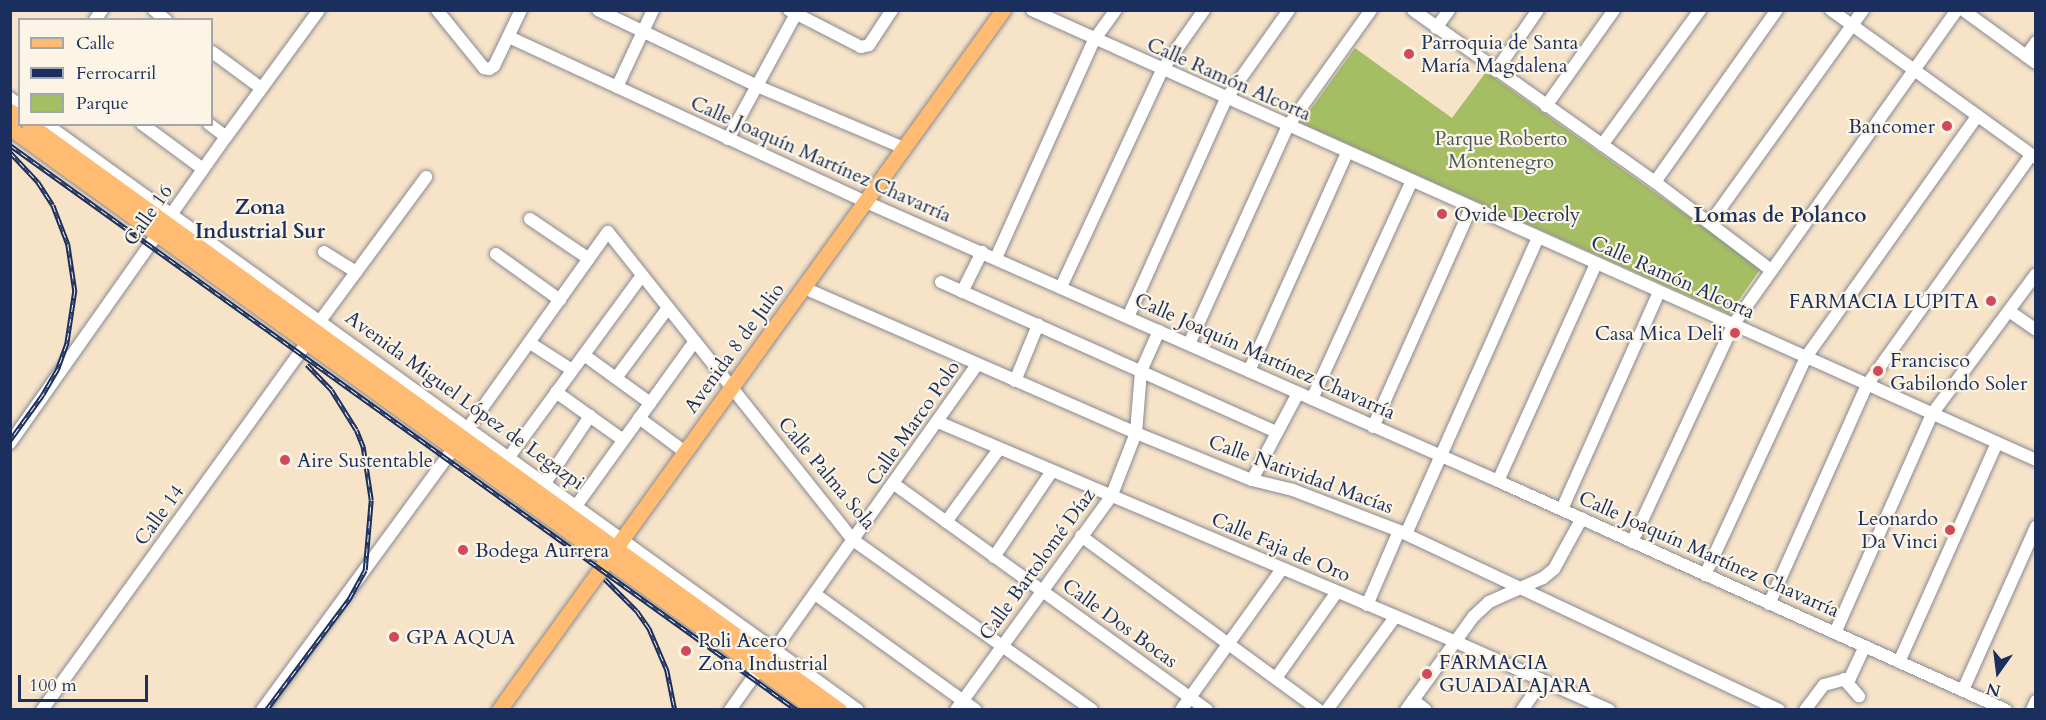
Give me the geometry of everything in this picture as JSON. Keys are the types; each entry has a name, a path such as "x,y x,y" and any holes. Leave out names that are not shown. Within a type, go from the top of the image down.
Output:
{"main road":[{"name":"Avenida 8 de Julio","path":"499,710 1003,10"},
{"name":"Avenida Miguel López de Legazpi","path":"32,126 615,549 790,683 816,710"},
{"name":"Avenida Miguel López de Legazpi","path":"10,128 165,224 307,343 453,449 615,549 759,669 839,710"}],"street":[{"name":"Calle 16","path":"10,443 202,169 319,10"},
{"path":"437,10 483,68 489,69 494,66 521,10"},
{"path":"598,10 757,86 904,148"},
{"path":"617,87 653,10"},
{"path":"728,140 794,12 864,47 869,45 892,10"},
{"name":"Calle Ramón Alcorta","path":"1032,10 1094,40 2036,460"},
{"path":"996,258 1094,40 1116,10"},
{"path":"1061,287 1162,70 1204,10"},
{"path":"1128,317 1226,99 1289,10"},
{"path":"1189,344 1288,126 1371,10"},
{"path":"1413,10 1655,182 1771,270"},
{"path":"1436,28 1449,10"},
{"path":"1496,70 1538,10"},
{"path":"1546,106 1614,10"},
{"path":"1602,145 1700,10"},
{"path":"1655,182 1777,10"},
{"path":"1769,604 1867,385 2033,157 1831,10"},
{"path":"1710,223 1863,10"},
{"path":"1632,542 1733,325 1957,10"},
{"path":"1963,10 2031,59 2036,42"},
{"name":"Calle Joaquín Martínez Chavarría","path":"509,36 728,140 1562,509 2006,710"},
{"path":"213,53 261,88"},
{"path":"1705,575 1806,357 1977,116"},
{"name":"Avenida Miguel López de Legazpi","path":"48,126 165,224 320,321 576,506 615,549 775,649 858,710"},
{"path":"145,126 202,169"},
{"path":"212,126 226,137"},
{"path":"1249,371 1347,153"},
{"path":"320,321 426,177"},
{"path":"1312,399 1412,181"},
{"path":"1373,427 1471,208"},
{"path":"468,428 589,259 530,219"},
{"name":"Calle Palma Sola","path":"589,259 608,232 854,540 1092,710"},
{"path":"1367,605 1439,455 1538,238"},
{"path":"324,252 356,272"},
{"path":"962,292 982,252"},
{"path":"496,254 560,300"},
{"path":"1498,481 1596,264"},
{"path":"1835,633 1932,414 2036,274"},
{"path":"509,457 642,275"},
{"path":"941,282 1276,432"},
{"name":"Calle Natividad Macías","path":"804,288 1136,433 1252,480 1293,490 1402,532 1523,587 1779,710"},
{"path":"1562,509 1659,292"},
{"path":"616,378 668,308"},
{"path":"2009,311 2036,330"},
{"path":"1015,381 1038,326"},
{"name":"Calle Bartolomé Díaz","path":"960,705 1111,497 1136,433 1141,370 1160,331"},
{"path":"576,506 694,341"},
{"name":"Calle 14","path":"42,710 307,343"},
{"path":"530,343 572,370"},
{"path":"584,355 650,403"},
{"name":"Calle Marco Polo","path":"775,649 977,364"},
{"path":"556,393 623,440"},
{"path":"1252,480 1298,393"},
{"path":"545,483 590,416"},
{"path":"639,418 685,452"},
{"name":"Calle Faja de Oro","path":"938,422 1454,641 1607,709"},
{"path":"1899,662 1997,443"},
{"path":"262,710 453,449"},
{"path":"946,522 999,449"},
{"path":"994,556 1052,471"},
{"name":"Calle Dos Bocas","path":"894,484 1207,710"},
{"path":"1426,710 1409,705 1473,617 1489,602 1523,587 1554,569 1582,519"},
{"path":"1963,690 2036,527"},
{"path":"1081,537 1319,710"},
{"path":"1180,710 1282,569"},
{"path":"1276,678 1337,592"},
{"path":"815,594 960,705 976,710"},
{"path":"1327,710 1395,617"},
{"path":"1805,710 1824,685 1844,679 1854,673 1865,646"},
{"path":"730,710 759,669"},
{"path":"1844,679 1859,696"},
{"path":"1522,710 1542,681"},
{"path":"2032,710 2036,701"}],"green space":[{"name":"Parque Roberto Montenegro","path":"1355,48 1452,118 1486,72 1761,268 1729,314 1301,123"}],"railway":[{"path":"10,145 797,710"},
{"path":"10,152 38,182 53,205 68,244 75,291 67,344 58,369 43,395 10,441"},
{"path":"266,710 349,599 365,570 371,500 363,447 356,430 331,390 307,365"},
{"path":"605,579 637,611 649,628 667,670 675,710"}],"place":[{"name":"Parroquia de Santa María Magdalena","path":"1409,54"},
{"name":"Bancomer","path":"1947,126"},
{"name":"Ovide Decroly","path":"1442,214"},
{"name":"FARMACIA LUPITA","path":"1991,301"},
{"name":"Casa Mica Deli","path":"1735,333"},
{"name":"Francisco Gabilondo Soler","path":"1878,371"},
{"name":"Aire Sustentable","path":"285,460"},
{"name":"Leonardo Da Vinci","path":"1950,530"},
{"name":"Bodega Aurrera","path":"463,550"},
{"name":"GPA AQUA","path":"394,637"},
{"name":"Poli Acero Zona Industrial","path":"686,651"},
{"name":"FARMACIA GUADALAJARA","path":"1427,674"}],"district":[{"name":"Lomas de Polanco","path":"1780,216"},
{"name":"Zona Industrial Sur","path":"260,220"}]}
